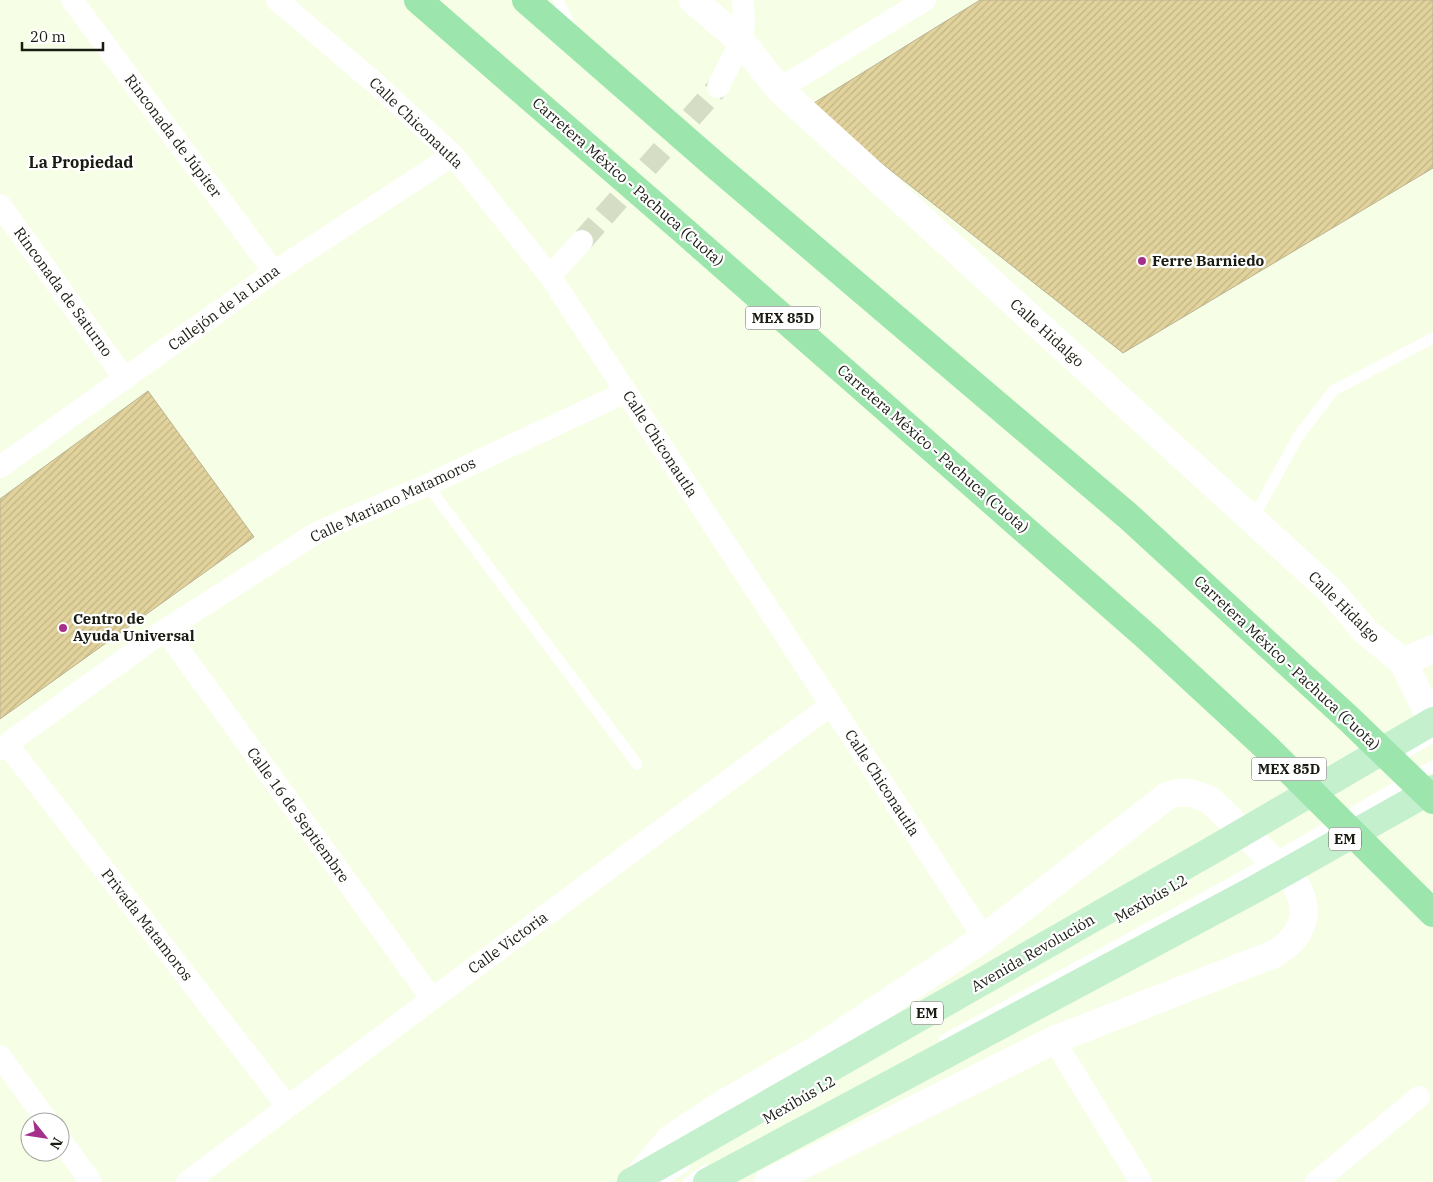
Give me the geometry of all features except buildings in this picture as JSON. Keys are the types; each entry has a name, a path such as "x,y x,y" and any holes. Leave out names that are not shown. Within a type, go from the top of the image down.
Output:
{"highway":[{"name":"Carretera México - Pachuca (Cuota)","path":"418,0 1147,637 1266,747 1433,913"},
{"name":"Carretera México - Pachuca (Cuota)","path":"526,0 715,165 1128,516 1348,718 1433,800"}],"main road":[{"name":"Calle Hidalgo","path":"694,0 741,41 779,89 1333,593 1365,631 1403,662"},
{"path":"1433,649 1403,662 1433,720"},
{"name":"Avenida Revolución","path":"643,1181 1231,846 1433,720"},
{"name":"EM","path":"702,1170 1252,881 1433,789"},
{"path":"643,1181 670,1139 716,1108 820,1047 984,938 1167,796 1185,792 1198,794 1210,801 1291,878 1298,889 1303,902 1304,914 1301,926 1296,936 1287,946 1274,954 1054,1040 768,1182"}],"street":[{"name":"Rinconada de Júpiter","path":"72,0 274,272"},
{"name":"Calle Chiconautla","path":"277,0 375,83 453,154 550,276 984,938"},
{"path":"718,87 741,41 744,24 743,0"},
{"path":"779,89 925,0"},
{"name":"Callejón de la Luna","path":"0,467 274,272 453,154"},
{"name":"Rinconada de Saturno","path":"0,205 125,379"},
{"path":"550,276 582,241"},
{"name":"Calle Mariano Matamoros","path":"3,746 165,630 318,532 626,392"},
{"name":"Calle 16 de Septiembre","path":"165,630 432,999"},
{"name":"Calle Victoria","path":"187,1182 287,1106 831,705"},
{"name":"Privada Matamoros","path":"3,746 287,1106"},
{"path":"1054,1040 1142,1182"},
{"path":"0,1056 41,1112"},
{"path":"1316,1182 1418,1097"},
{"path":"70,1153 91,1182"}],"lane":[{"path":"558,0 579,46"},
{"path":"1252,520 1299,435 1334,390 1433,338"},
{"path":"427,484 637,764"},
{"path":"1382,766 1433,737"},
{"name":"Mexibús L2","path":"936,1044 1252,881 1433,766"},
{"path":"1307,810 1332,795"},
{"path":"1231,846 1265,834"},
{"path":"688,1182 738,1153"},
{"path":"643,1181 702,1170"}],"tunnel":[{"path":"582,241 718,87"}],"place":[{"name":"Ferre Barniedo","path":"1142,261"},
{"name":"Centro de Ayuda Universal","path":"63,628"}],"district":[{"name":"La Propiedad","path":"81,162"}]}
